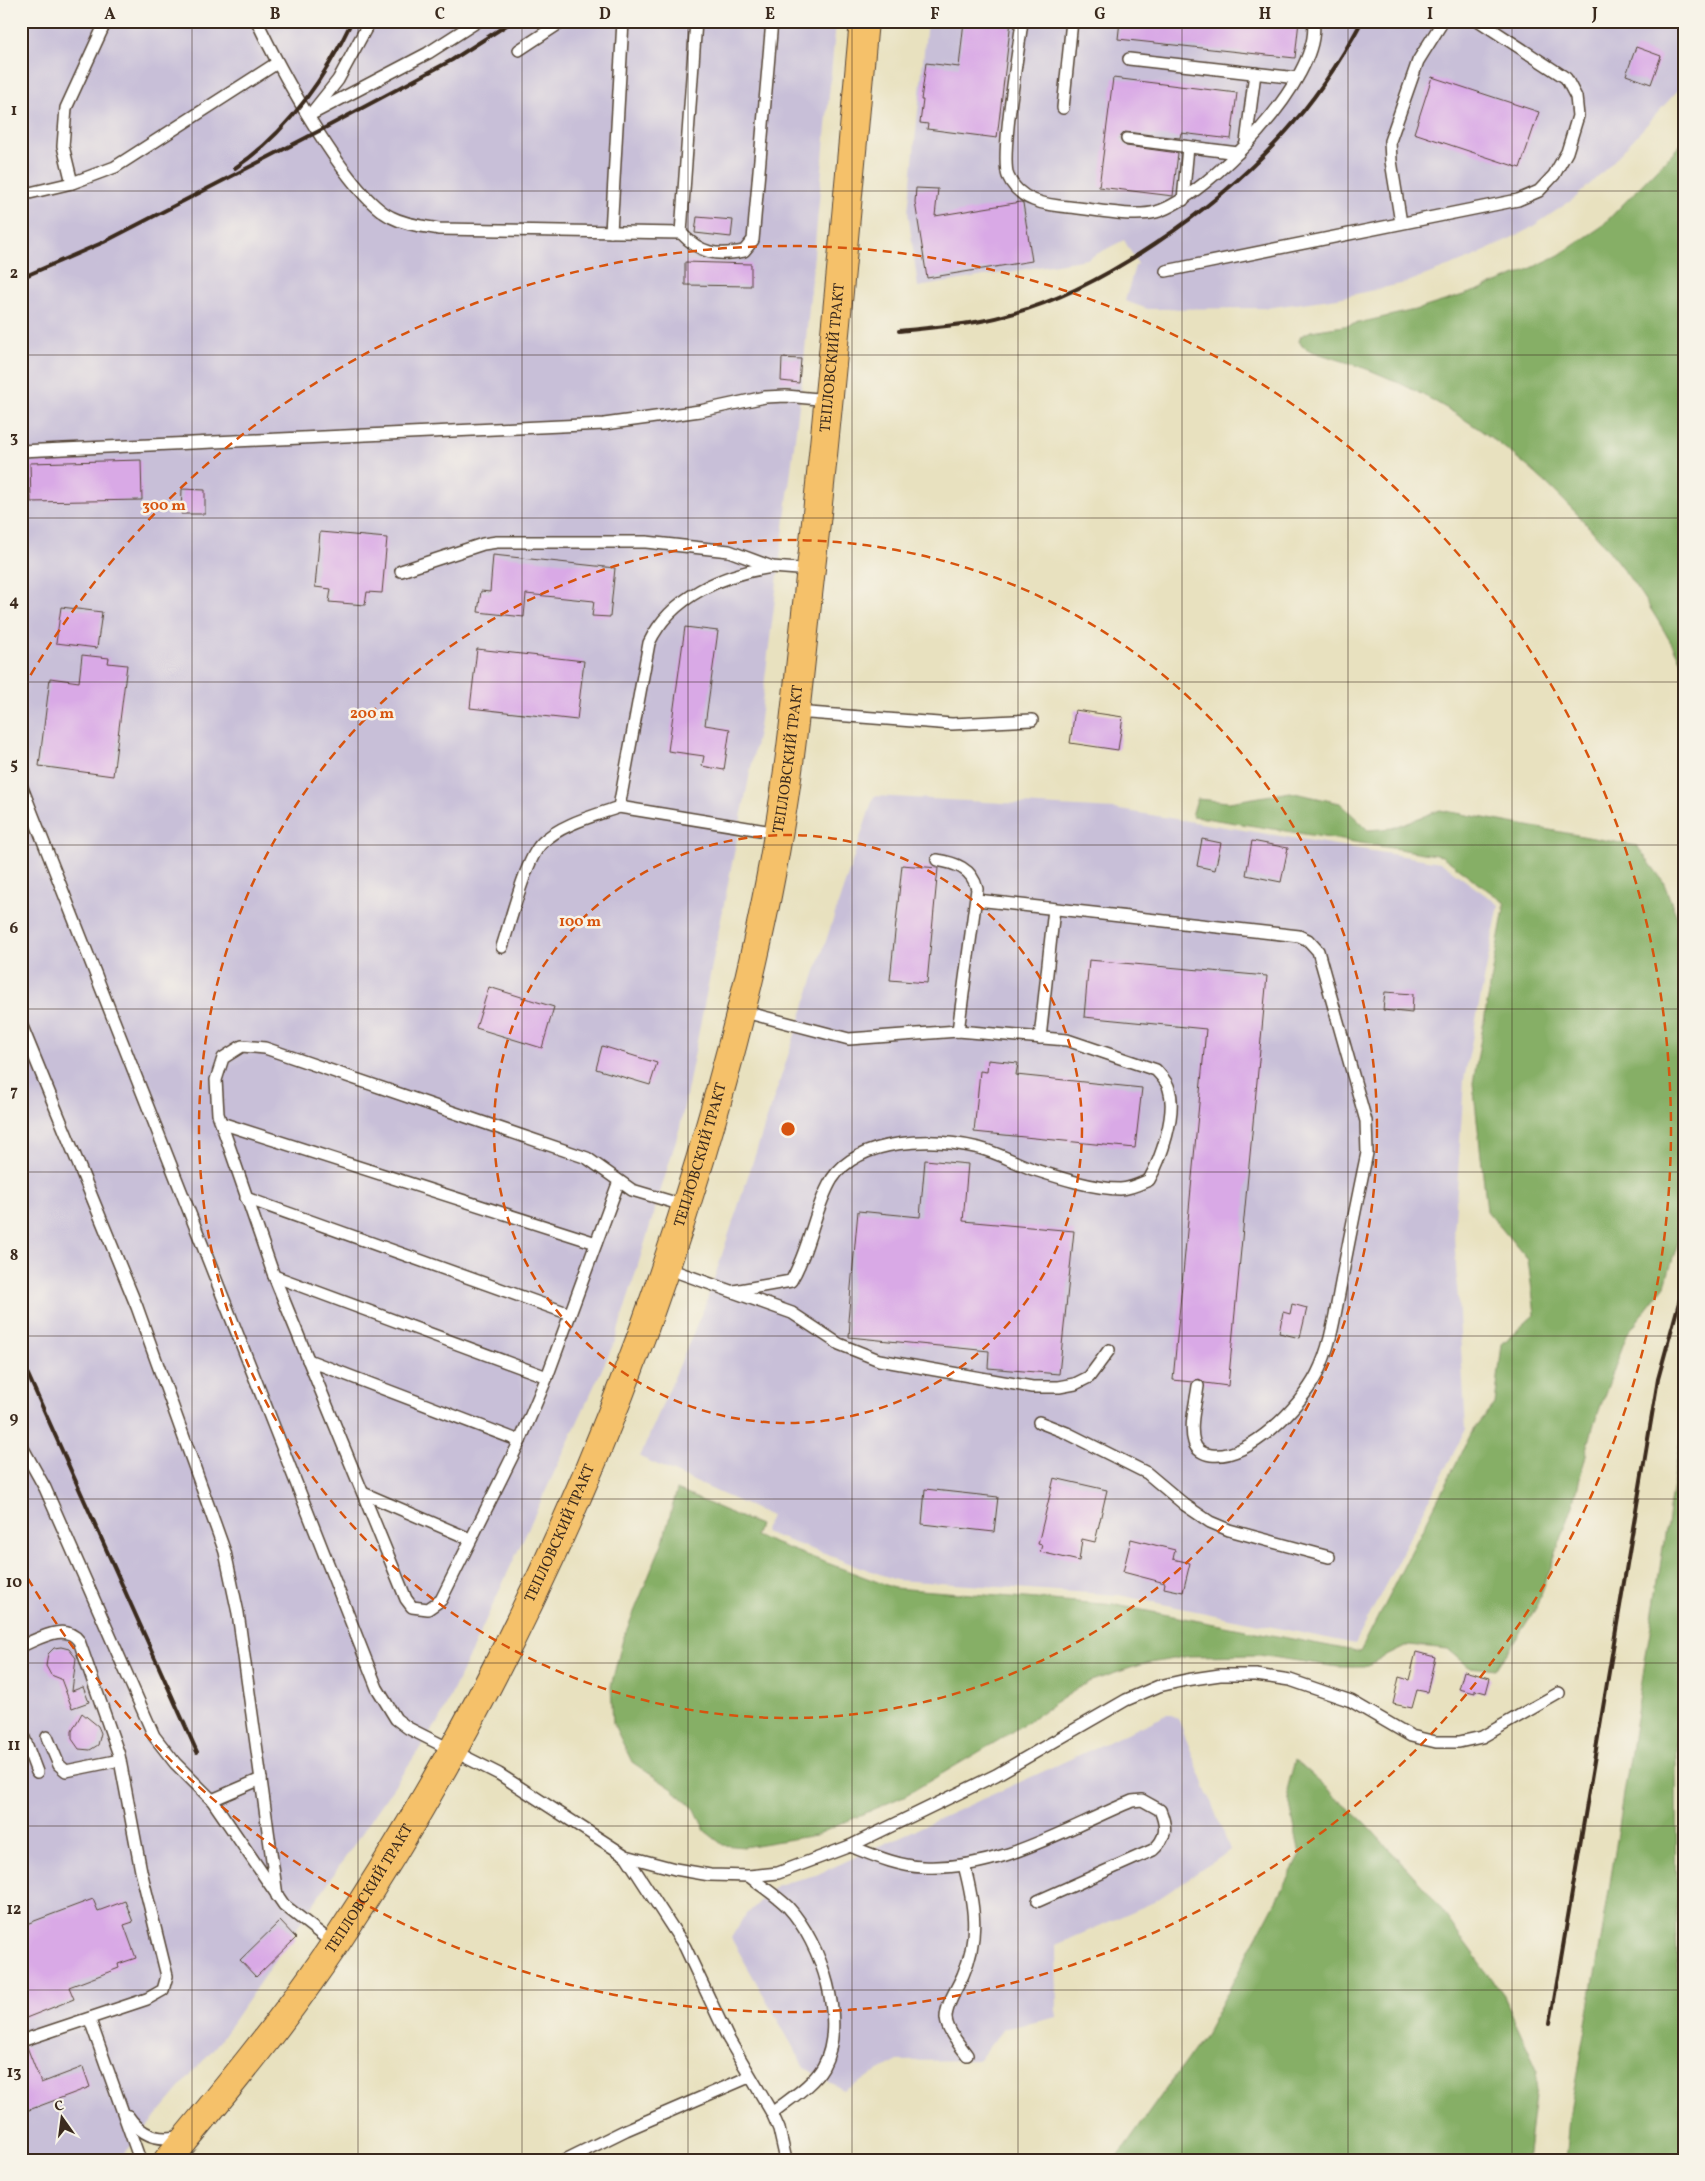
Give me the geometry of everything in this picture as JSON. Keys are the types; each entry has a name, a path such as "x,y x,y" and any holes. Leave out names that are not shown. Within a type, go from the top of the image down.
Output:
{"main road":[{"name":"ТЕПЛОВСКИЙ ТРАКТ","path":"168,2160 266,2039 335,1945 400,1843 454,1751 528,1606 589,1469 625,1381 666,1268 686,1206 741,1011 766,902 779,833 796,712 829,400 864,21"}],"lane":[{"path":"72,183 63,146 66,108 106,21"},
{"path":"257,21 277,63 355,185 390,217 412,225 439,228 681,233 694,247 706,251 744,250 753,240 772,21"},
{"path":"310,116 338,80 370,21"},
{"path":"310,116 428,53 478,21"},
{"path":"518,50 563,21"},
{"path":"612,232 623,21"},
{"path":"681,233 696,21"},
{"path":"1022,21 1006,154 1006,167 1013,184 1032,200 1044,204 1140,214 1159,210 1182,200 1214,176 1238,153 1297,78 1310,52 1313,40 1313,21"},
{"path":"1063,108 1072,21"},
{"path":"1401,223 1391,161 1390,142 1418,61 1443,21"},
{"path":"1166,271 1518,200 1539,190 1554,175 1567,152 1578,116 1576,97 1566,78 1479,21"},
{"path":"1129,59 1297,78"},
{"path":"21,195 72,183 122,163 277,63"},
{"path":"1246,143 1255,73"},
{"path":"1127,139 1238,153"},
{"path":"1182,200 1188,147"},
{"path":"21,451 604,424 700,411 766,397 786,396 829,400"},
{"path":"401,570 483,544 497,542 646,542 729,551 772,567"},
{"path":"619,807 649,643 656,627 684,600 705,587 748,571 772,567 811,570"},
{"path":"796,712 952,724 1032,720"},
{"path":"21,785 377,1688 385,1704 402,1723 499,1774 626,1856 675,1869 710,1875 749,1876 778,1873 850,1846 996,1776 1126,1700 1159,1686 1186,1680 1220,1675 1256,1675 1290,1680 1351,1701 1411,1736 1436,1742 1459,1742 1482,1737 1559,1693"},
{"path":"502,947 532,858 541,844 552,835 576,823 619,807 779,833"},
{"path":"937,860 950,862 966,870 976,883 977,900 958,1031"},
{"path":"977,900 1299,936 1313,945 1322,959 1366,1121 1367,1137 1363,1172 1325,1355 1308,1390 1297,1404 1258,1440 1239,1452 1228,1455 1206,1455 1198,1450 1194,1443 1193,1434 1198,1386"},
{"path":"1040,1038 1054,909"},
{"path":"734,1291 791,1281 800,1266 832,1179 845,1165 865,1152 889,1145 916,1142 978,1148 1031,1168 1083,1183 1121,1189 1149,1180 1158,1163 1170,1115 1169,1090 1164,1078 1156,1070 1081,1043 958,1031 848,1039 741,1011"},
{"path":"21,1024 137,1306 225,1552 238,1613 277,1896"},
{"path":"619,1181 547,1377 520,1441 441,1600 428,1609 412,1607 406,1599 308,1360 274,1276 246,1198 221,1123 215,1096 218,1068 223,1058 242,1046 265,1048 587,1158 638,1192 686,1206"},
{"path":"221,1123 596,1243"},
{"path":"246,1198 570,1314"},
{"path":"666,1268 792,1313 839,1344 879,1360 1032,1386 1059,1387 1075,1384 1089,1377 1109,1350"},
{"path":"274,1276 547,1377"},
{"path":"308,1360 520,1441"},
{"path":"1039,1422 1067,1433 1148,1474 1185,1505 1210,1522 1230,1530 1329,1557"},
{"path":"21,1445 45,1488 154,1736 175,1764 212,1800 277,1896 307,1924 335,1945"},
{"path":"362,1493 470,1539"},
{"path":"21,1646 58,1632 67,1631 79,1641 109,1722 120,1760 141,1871 167,1976 163,1990 158,1994 90,2020 21,2042"},
{"path":"21,1730 37,1772"},
{"path":"47,1737 59,1764 66,1771 120,1760"},
{"path":"212,1800 261,1779"},
{"path":"850,1846 894,1862 922,1867 964,1865 1013,1854 1132,1801 1142,1800 1160,1810 1166,1833 1161,1843 1153,1850 1038,1902"},
{"path":"626,1856 685,1947 728,2038 749,2077 772,2113 779,2130 786,2160"},
{"path":"964,1865 975,1917 974,1936 965,1972 947,2011 946,2019 949,2030 967,2054"},
{"path":"749,1876 788,1907 801,1925 812,1943 832,1998 833,2030 830,2048 823,2067 813,2080 772,2113"},
{"path":"90,2020 140,2160"},
{"path":"565,2160 626,2130 749,2077"},
{"path":"121,2107 138,2128 153,2138 165,2140 189,2134"}],"shaded area":[{"path":"21,21 836,21 802,382 759,727 680,1127 615,1341 440,1719 219,2042 119,2160 21,2160"},
{"path":"927,21 1684,21 1684,80 1680,88 1609,166 1575,198 1529,229 1471,258 1405,283 1338,298 1266,308 1148,309 1125,301 1135,266 1138,264 1124,240 1087,259 918,287 908,212"},
{"path":"874,796 1114,809 1440,862 1499,905 1464,1080 1454,1235 1466,1429 1355,1644 1119,1595 896,1580 764,1532 771,1516 640,1457 706,1303"},
{"path":"1169,1714 1178,1718 1230,1850 1154,1902 1056,1945 1057,2017 1003,2029 979,2060 898,2061 843,2090 805,2068 731,1938 743,1918 777,1885 816,1875"}],"green space":[{"path":"1684,141 1684,667 1657,619 1626,573 1592,531 1554,491 1513,455 1469,422 1422,394 1357,365 1311,351 1302,346 1299,341 1301,336 1311,331 1350,325 1419,309 1476,291 1519,274 1559,255 1601,227"},
{"path":"1290,792 1340,803 1368,830 1392,828 1440,810 1637,846 1663,881 1684,935 1684,1222 1665,1285 1627,1334 1593,1427 1573,1506 1536,1608 1496,1670 1469,1667 1448,1649 1409,1645 1364,1667 1338,1667 1259,1655 1189,1656 1140,1665 1088,1682 999,1740 906,1795 816,1835 744,1847 723,1845 705,1831 695,1809 671,1788 632,1762 613,1723 611,1686 623,1639 663,1541 677,1490 759,1525 755,1536 894,1588 1116,1605 1360,1652 1473,1430 1495,1404 1502,1344 1535,1314 1528,1260 1487,1211 1473,1083 1505,903 1442,856 1192,816 1197,799 1229,802"},
{"path":"1684,1415 1684,1639 1676,1746 1677,1965 1684,2087 1684,2160 1565,2160 1569,2118 1602,1934"},
{"path":"1295,1760 1364,1822 1426,1889 1504,1996 1538,2071 1527,2160 1115,2160 1206,2033 1300,1855 1287,1790"}],"building":[{"path":"964,21 1011,21 997,138 927,129 928,124 920,123 926,63 959,67"},
{"path":"1120,21 1299,21 1295,58 1118,39"},
{"path":"1636,47 1661,56 1651,84 1626,75"},
{"path":"1432,77 1539,112 1520,168 1414,133"},
{"path":"1113,78 1237,93 1231,139 1181,133 1180,138 1125,132 1120,139 1126,146 1178,153 1173,196 1099,187"},
{"path":"916,188 938,189 935,216 1023,203 1032,261 927,278 915,202"},
{"path":"697,217 733,220 731,237 695,233"},
{"path":"685,262 751,264 751,286 685,285"},
{"path":"782,358 801,359 799,383 781,381"},
{"path":"141,460 142,500 31,502 30,463"},
{"path":"182,489 205,490 205,514 181,514"},
{"path":"320,532 387,538 382,593 367,592 365,605 329,602 331,589 315,587"},
{"path":"493,555 615,568 610,617 592,616 594,601 526,594 524,617 478,612 481,591 490,592"},
{"path":"61,607 102,612 97,648 56,643"},
{"path":"685,627 718,631 705,725 730,729 724,770 702,766 704,756 668,751"},
{"path":"477,649 584,661 577,720 470,708"},
{"path":"82,655 109,658 108,663 127,665 113,776 39,766 50,678 79,682"},
{"path":"1075,710 1123,717 1118,750 1070,743"},
{"path":"1202,839 1221,843 1215,870 1197,866"},
{"path":"1252,841 1288,848 1281,882 1246,875"},
{"path":"902,865 938,868 927,983 890,980"},
{"path":"1089,960 1267,976 1228,1386 1205,1383 1199,1379 1192,1382 1173,1380 1206,1029 1084,1017"},
{"path":"489,987 554,1007 542,1048 476,1028"},
{"path":"1385,992 1413,994 1412,1013 1383,1010"},
{"path":"602,1046 657,1063 650,1085 596,1069"},
{"path":"988,1060 1018,1063 1016,1075 1142,1088 1135,1148 974,1132 980,1071 987,1072"},
{"path":"925,1160 968,1164 963,1221 1074,1231 1059,1374 988,1368 989,1351 849,1337 850,1321 848,1321 858,1211 920,1217"},
{"path":"1292,1304 1307,1308 1300,1338 1279,1333 1283,1312 1290,1314"},
{"path":"1054,1478 1107,1490 1095,1542 1082,1539 1079,1561 1040,1552 1042,1545 1038,1544"},
{"path":"925,1489 998,1497 994,1532 922,1524"},
{"path":"1131,1539 1175,1550 1173,1559 1190,1563 1183,1592 1164,1588 1165,1583 1123,1572"},
{"path":"54,1648 69,1649 76,1658 72,1691 83,1687 89,1702 72,1708 61,1679 51,1675 46,1666 48,1654"},
{"path":"1416,1652 1435,1657 1427,1692 1417,1690 1412,1708 1393,1704 1399,1677 1409,1680"},
{"path":"1464,1671 1490,1678 1486,1693 1475,1690 1475,1693 1459,1689"},
{"path":"82,1713 98,1726 101,1733 98,1745 90,1750 79,1749 72,1739 72,1731"},
{"path":"93,1899 98,1911 125,1901 133,1922 124,1925 136,1958 118,1964 119,1968 69,1987 74,1999 21,2020 21,1926"},
{"path":"280,1921 296,1938 256,1977 240,1960"},
{"path":"27,2047 41,2083 83,2067 90,2087 21,2113 21,2048"}],"railway":[{"path":"235,168 271,138 303,103 330,63 352,21"},
{"path":"21,278 104,242 319,131 452,60 513,21"},
{"path":"899,331 980,321 1007,315 1044,303 1081,287 1119,267 1155,243 1191,218 1224,191 1255,164 1282,136 1326,81 1362,21"},
{"path":"1550,2024 1658,1379 1684,1284"},
{"path":"21,1359 197,1752"}]}
